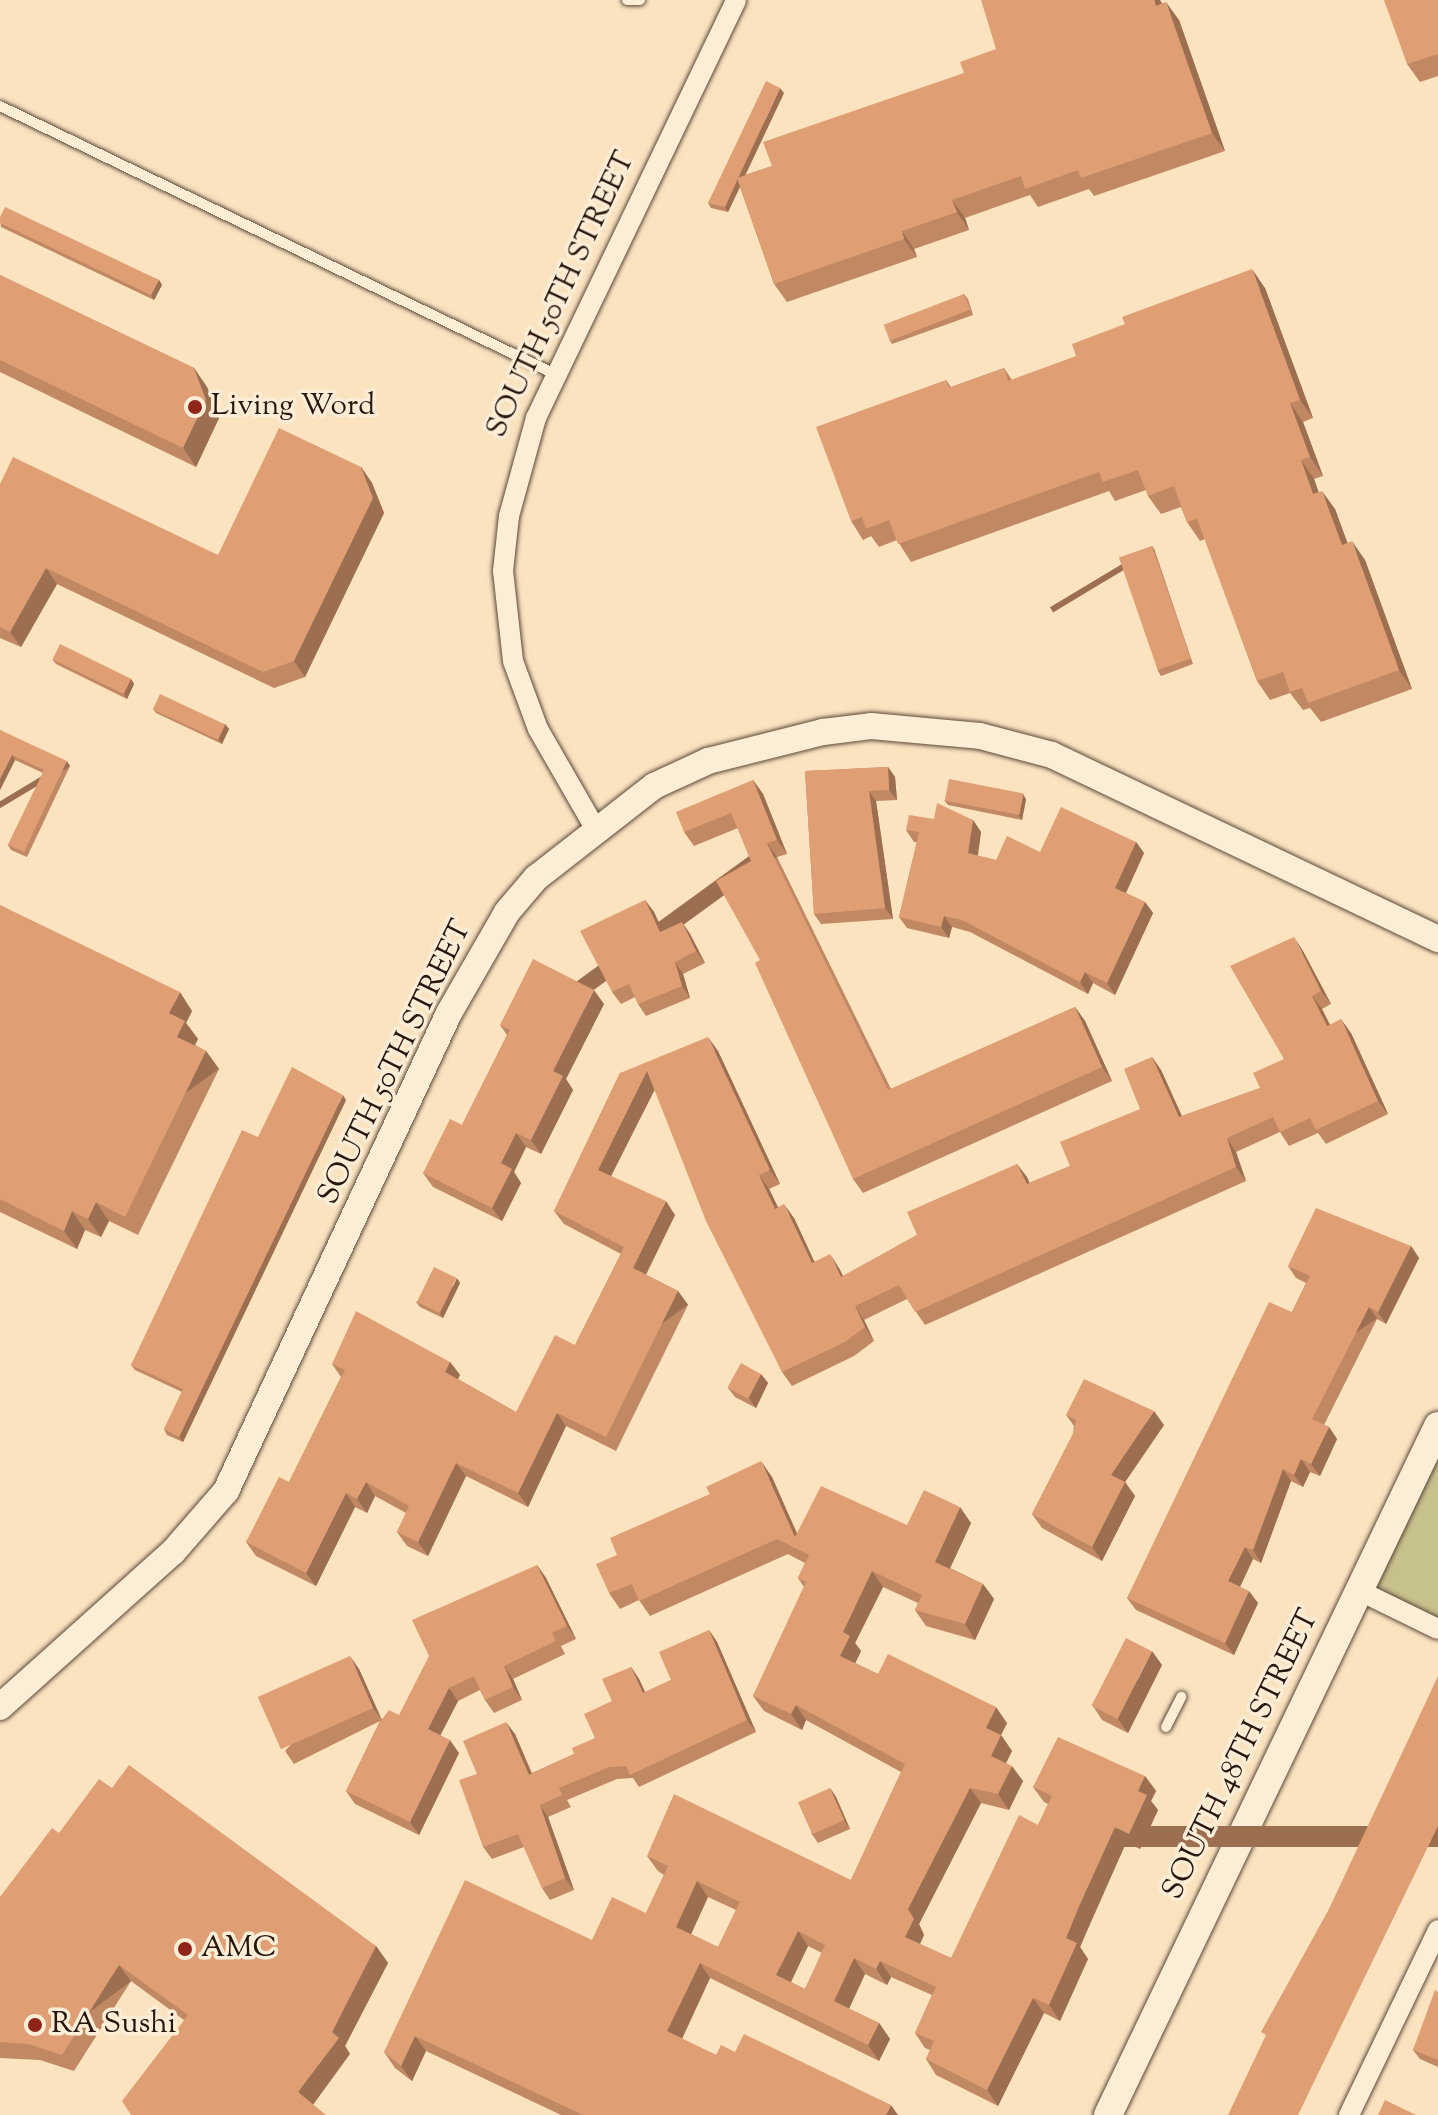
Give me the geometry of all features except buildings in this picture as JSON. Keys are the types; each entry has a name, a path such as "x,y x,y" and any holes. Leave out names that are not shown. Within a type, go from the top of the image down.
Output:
{"main road":[{"name":"SOUTH 48TH STREET","path":"1108,2115 1438,1426"}],"street":[{"name":"SOUTH 50TH STREET","path":"0,1707 137,1587 226,1491 449,1013 507,912 595,828 527,705 505,604 515,481 557,375 736,0"},
{"path":"595,828 654,786 753,747 871,726 928,729 1052,755 1438,939"},
{"path":"1358,1590 1438,1629"},
{"path":"1349,2115 1436,1942"}],"lane":[{"path":"627,0 640,0"},
{"path":"0,106 557,375"},
{"path":"1166,1727 1181,1697"}],"shaded area":[{"path":"1438,1426 1438,1629 1358,1590"}],"place":[{"name":"Living Word","path":"195,407"},
{"name":"AMC","path":"185,1949"},
{"name":"RA Sushi","path":"35,2025"}]}
